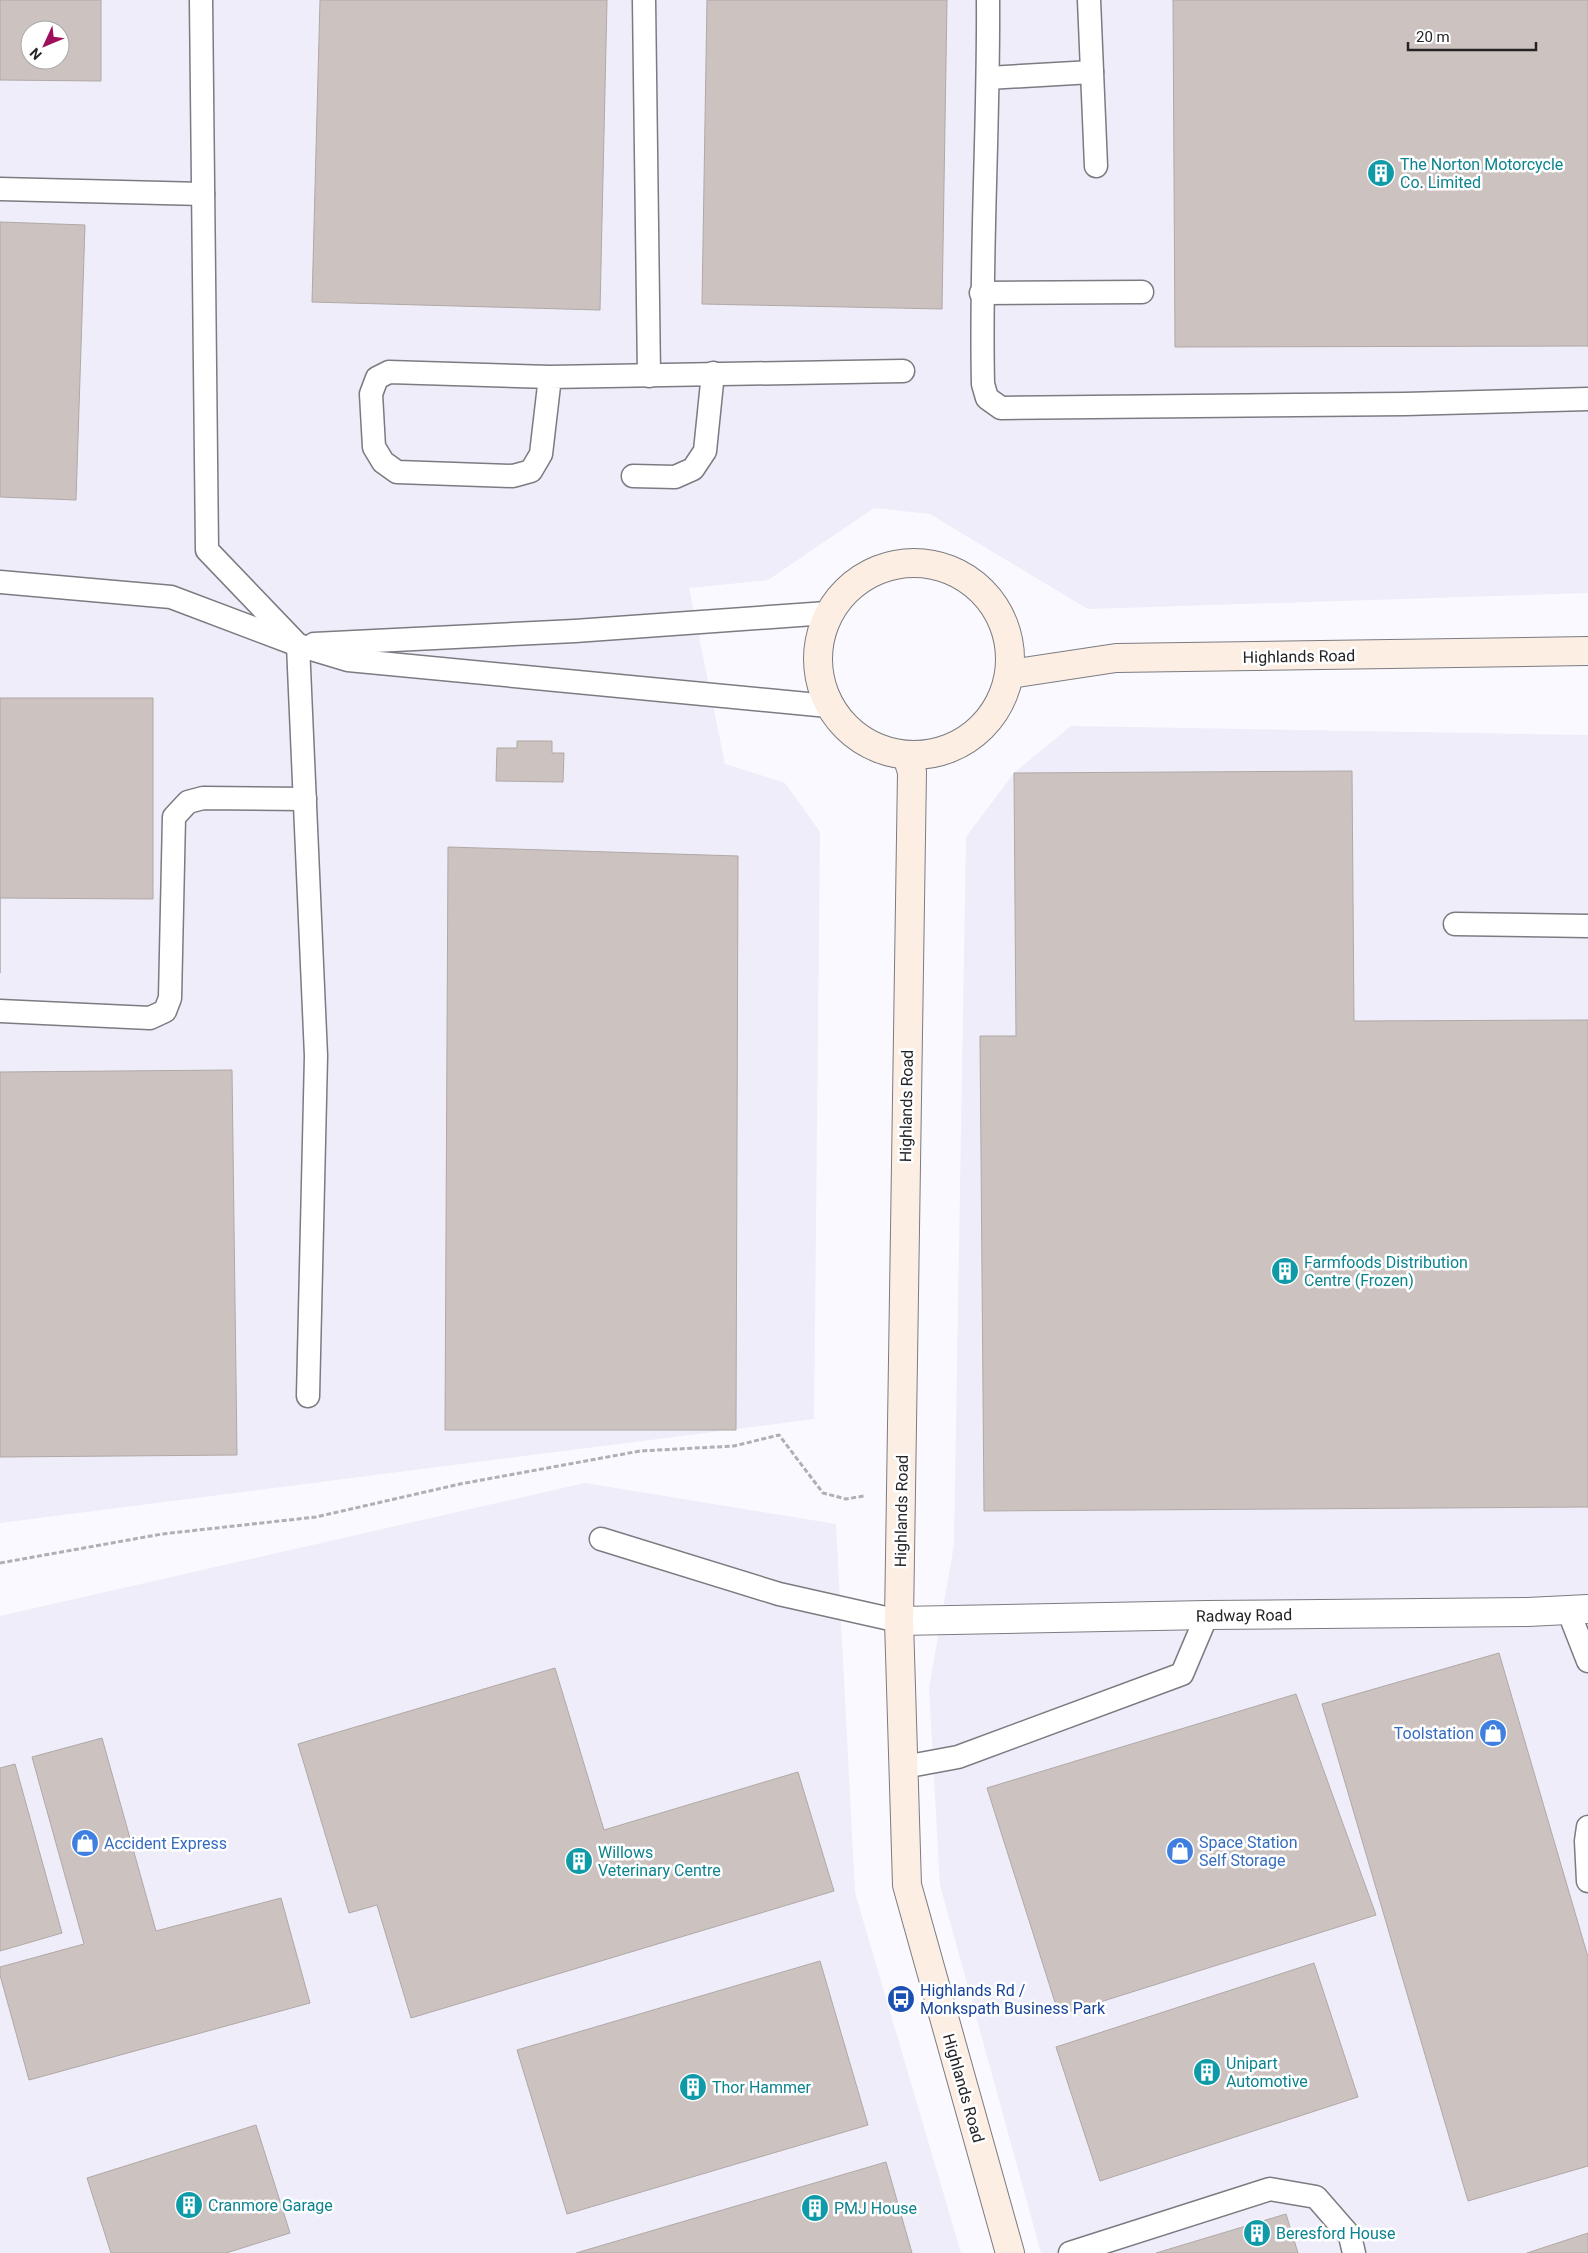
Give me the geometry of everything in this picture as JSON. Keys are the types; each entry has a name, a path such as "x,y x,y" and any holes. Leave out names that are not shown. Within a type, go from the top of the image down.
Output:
{"street":[{"path":"899,562 944,566 983,590 1006,628 1010,674 999,708 975,735 943,752 907,756 861,741 828,706 816,660 827,613 857,580 899,562"},
{"name":"Highlands Road","path":"1010,674 1116,658 1588,652"},
{"name":"Highlands Road","path":"907,756 912,772 899,1621 907,1885 1010,2253"},
{"name":"Radway Road","path":"899,1621 1207,1615 1528,1612 1578,1609"}],"lane":[{"path":"201,0 206,550 298,645 316,1056 308,1396"},
{"path":"644,0 649,376"},
{"path":"988,0 988,78 981,293 983,384 988,398 1001,408 1405,404 1588,399"},
{"path":"1089,0 1096,166"},
{"path":"988,78 1092,72"},
{"path":"0,189 203,194"},
{"path":"981,293 1142,292"},
{"path":"550,377 541,454 531,471 513,476 397,472 383,462 374,447 371,394 377,378 389,372 550,377 903,371"},
{"path":"633,476 675,477 693,469 705,451 713,373"},
{"path":"0,582 171,597 298,645 348,660 828,706"},
{"path":"298,645 576,631 827,613"},
{"path":"0,1011 150,1018 165,1012 170,998 174,817 188,802 203,798 304,799"},
{"path":"1455,924 1588,926"},
{"path":"601,1539 778,1594 899,1621"},
{"path":"1578,1609 1588,1660"},
{"path":"904,1767 958,1758 1182,1674 1207,1615"},
{"path":"1588,1827 1586,1840 1588,1880"},
{"path":"1070,2253 1270,2189 1316,2197 1350,2236 1354,2253"}],"path":[{"path":"0,1563 162,1534 316,1517 460,1484 640,1450 734,1446 779,1435 823,1493 846,1499 901,1488"}],"shaded area":[{"path":"0,0 1588,0 1588,593 1088,609 930,514 874,508 768,580 689,588 725,764 785,783 820,832 814,1419 0,1523"},
{"path":"1071,726 1588,735 1588,2253 1041,2253 940,1885 929,1688 954,1545 966,837 1014,773"},
{"path":"585,1483 836,1524 855,1893 961,2253 0,2253 0,1616"}],"building":[{"path":"0,0 101,0 101,81 0,80"},
{"path":"320,0 607,0 600,310 312,302"},
{"path":"707,0 947,0 942,309 702,304"},
{"name":"The Norton Motorcycle Co. Limited","path":"1173,0 1588,0 1588,346 1175,347"},
{"path":"0,222 85,225 76,500 0,497"},
{"path":"0,698 153,698 153,899 0,898"},
{"path":"517,741 552,741 552,753 564,753 563,782 496,781 497,748 517,748"},
{"name":"Farmfoods Distribution Centre (Frozen)","path":"1352,771 1354,1021 1588,1020 1588,1507 984,1511 980,1036 1016,1036 1014,773"},
{"path":"448,847 738,856 736,1430 445,1430"},
{"path":"232,1070 237,1455 0,1457 0,1072"},
{"path":"1499,1653 1588,1957 1588,2166 1468,2201 1322,1704"},
{"name":"Willows Veterinary Centre","path":"555,1668 604,1830 798,1772 834,1891 411,2018 377,1905 349,1913 298,1744"},
{"name":"Space Station Self Storage","path":"1296,1694 1376,1915 1059,2015 987,1788"},
{"path":"102,1738 156,1931 281,1898 310,2003 29,2080 0,1975 0,1967 84,1944 32,1757"},
{"path":"15,1764 62,1933 0,1951 0,1768"},
{"name":"Thor Hammer","path":"820,1961 868,2125 567,2214 517,2050"},
{"name":"Unipart Automotive","path":"1314,1963 1358,2097 1100,2181 1056,2047"},
{"name":"Cranmore Garage","path":"256,2125 290,2233 226,2253 111,2253 87,2178"},
{"name":"PMJ House","path":"886,2162 912,2253 576,2253"},
{"name":"Beresford House","path":"1286,2214 1298,2253 1156,2253"},
{"path":"1588,2233 1588,2253 1527,2253"}],"place":[{"name":"The Norton Motorcycle Co. Limited","path":"1381,173"},
{"name":"Farmfoods Distribution Centre (Frozen)","path":"1285,1271"},
{"name":"Toolstation","path":"1493,1733"},
{"name":"Accident Express","path":"85,1843"},
{"name":"Space Station Self Storage","path":"1180,1851"},
{"name":"Willows Veterinary Centre","path":"579,1861"},
{"name":"Highlands Rd / Monkspath Business Park","path":"901,1999"},
{"name":"Unipart Automotive","path":"1207,2072"},
{"name":"Thor Hammer","path":"693,2087"},
{"name":"Cranmore Garage","path":"189,2205"},
{"name":"PMJ House","path":"815,2208"},
{"name":"Beresford House","path":"1257,2233"}]}
